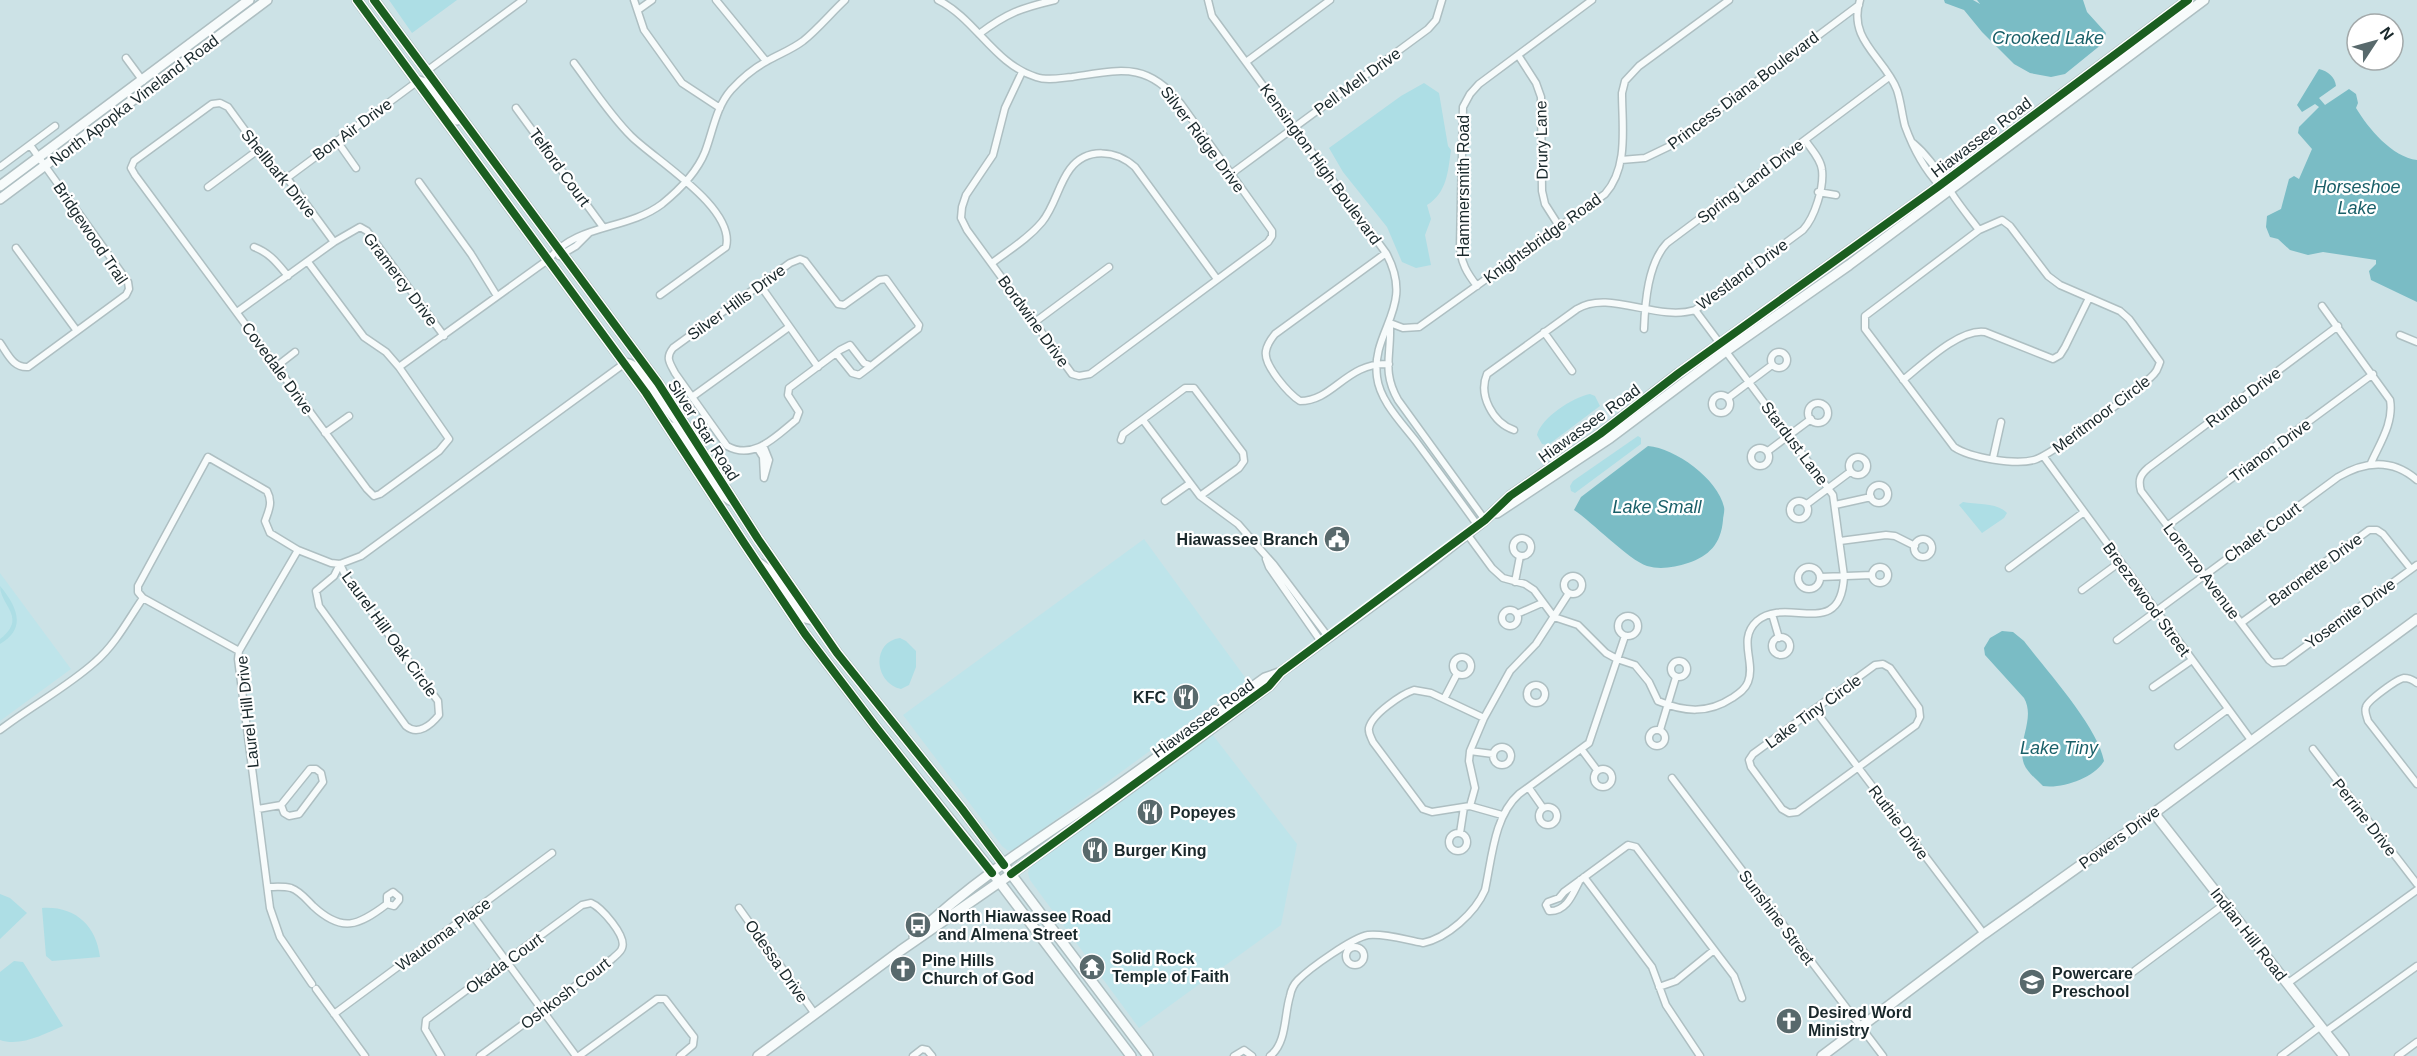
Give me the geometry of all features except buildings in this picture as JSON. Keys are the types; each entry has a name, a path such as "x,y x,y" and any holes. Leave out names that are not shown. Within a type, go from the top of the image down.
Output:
{"street":[{"name":"North Apopka Vineland Road","path":"0,186 249,0"},
{"name":"North Apopka Vineland Road","path":"0,199 267,0"},
{"name":"Silver Star Road","path":"357,0 625,363 668,424 755,561 841,682 1000,882 1131,1056"},
{"name":"Silver Star Road","path":"374,0 658,383 778,569 856,679 956,801 1148,1056"},
{"path":"428,70 523,0"},
{"path":"634,0 644,30 682,83 720,108"},
{"path":"638,10 652,0"},
{"path":"308,262 364,337 386,352 399,367 549,259 576,246 592,230 642,216 661,204 687,180 705,152 720,108 730,90 766,61 804,41 845,0"},
{"name":"Silver Ridge Drive","path":"938,0 964,17 1000,56 1022,72 1037,78 1052,79 1130,71 1156,79 1170,90 1181,104 1269,225"},
{"path":"979,34 1002,16 1020,8 1055,0"},
{"name":"Kensington High Boulevard","path":"1208,0 1212,16 1386,253 1393,266 1397,280 1397,297 1382,341 1377,364 1377,379 1388,403 1481,523"},
{"path":"1246,62 1330,0"},
{"name":"Pell Mell Drive","path":"1231,174 1428,29 1436,20 1442,0"},
{"name":"Hammersmith Road","path":"1477,286 1467,273 1461,259 1463,107 1479,84 1592,0"},
{"name":"Knightsbridge Road","path":"1390,323 1403,328 1419,327 1605,194 1617,176 1621,160 1622,93 1625,81 1639,66 1728,0"},
{"name":"Hiawassee Road","path":"2034,120 2188,0"},
{"name":"Hiawassee Road","path":"758,1056 1269,686 1281,672 1481,523 1594,449 1723,347 1849,264 1945,185 2204,0"},
{"path":"719,1 766,61"},
{"path":"1859,2 1857,23 1861,37 1897,90 1906,127 1912,141 1923,151 1979,230"},
{"name":"Princess Diana Boulevard","path":"1621,160 1645,158 1670,146 1859,2"},
{"name":"Drury Lane","path":"1518,55 1536,83 1541,97 1542,191 1545,204 1559,226"},
{"path":"126,58 143,81"},
{"path":"574,63 632,137 687,180 725,226 729,237 726,247 660,295"},
{"name":"Bordwine Drive","path":"1022,72 1005,108 993,155 966,195 961,218 967,230 1072,374 1079,376 1090,374 1268,242 1272,236 1269,225"},
{"name":"Spring Land Drive","path":"1644,329 1644,309 1655,260 1667,243 1889,77"},
{"path":"418,81 428,84 473,142 487,152"},
{"name":"Bon Air Drive","path":"287,178 418,81"},
{"name":"Shellbark Drive","path":"134,161 212,104 220,103 228,107 274,170 287,178 334,242"},
{"name":"Telford Court","path":"516,108 603,227"},
{"path":"0,167 55,126"},
{"name":"Westland Drive","path":"1514,430 1505,427 1489,407 1483,384 1487,374 1577,309 1593,301 1674,314 1695,310 1803,230 1816,209 1822,171 1818,159 1805,140"},
{"path":"337,141 356,168"},
{"name":"Bridgewood Trail","path":"0,343 15,364 28,367 126,295 129,290 128,282 30,145"},
{"path":"208,187 258,150"},
{"path":"992,263 1030,235 1044,220 1069,170 1076,163 1099,153 1126,158 1135,167 1217,279"},
{"name":"Covedale Drive","path":"134,161 131,168 135,175 374,496 439,451 449,439 399,367"},
{"path":"419,182 471,254 497,296"},
{"path":"1818,192 1836,195"},
{"name":"Meritmoor Circle","path":"2002,220 2010,226 2048,276 2060,285 2110,305 2128,319 2160,362 2158,370 2129,394 2044,457 2023,462 1970,456 1954,447 1865,329 1865,316 1979,230 2002,220"},
{"name":"Gramercy Drive","path":"237,312 334,242 360,227 367,231 444,336"},
{"path":"254,247 266,252 288,276"},
{"path":"16,248 77,331"},
{"path":"1386,253 1275,334 1265,352 1266,361 1291,395 1300,401 1318,398 1358,369 1377,364 1389,364"},
{"name":"Silver Hills Drive","path":"837,352 789,388 788,395 799,412 799,416 761,447 747,452 734,450 727,446 668,360 668,355 674,348 790,262 800,259 805,261 838,304 844,305 879,280 885,279 919,325 918,329 871,366"},
{"path":"1035,322 1109,267"},
{"path":"760,285 818,367"},
{"path":"1903,380 1960,337 1976,331 1985,332 2053,359 2060,355 2065,347 2089,298"},
{"path":"2322,306 2386,392 2392,409 2390,420 2371,463 2394,465 2417,480"},
{"name":"Stardust Lane","path":"1695,310 1829,488 1835,506 1844,576 1844,589 1839,599 1827,611 1808,615 1782,612 1772,614"},
{"name":"Kensington High Boulevard","path":"1390,323 1387,372 1390,386 1481,523"},
{"name":"Rundo Drive","path":"2148,468 2338,326"},
{"path":"692,397 789,327"},
{"path":"1544,332 1572,371"},
{"path":"2400,335 2417,342"},
{"path":"850,345 864,363 871,366 859,375 852,373 837,352 850,345"},
{"path":"277,366 295,352"},
{"path":"239,651 142,598 138,592 138,586 208,457 267,491 270,507 265,521 270,533 298,550 331,563 340,564 361,556 625,363 638,367 676,421 689,429"},
{"path":"1728,398 1772,365"},
{"name":"Trianon Drive","path":"2167,526 2373,374"},
{"path":"1121,440 1123,435 1185,388 1194,388 1201,394 1243,453 1244,461 1239,468 1200,496"},
{"path":"326,433 349,416"},
{"path":"1768,451 1811,418"},
{"path":"1143,420 1200,496 1245,531 1266,558 1269,567 1326,640"},
{"path":"1993,458 2001,422"},
{"path":"668,424 683,435 721,493 736,504"},
{"name":"Breezewood Street","path":"2044,457 2251,740"},
{"name":"Chalet Court","path":"2117,640 2338,477 2354,467 2371,463"},
{"name":"Lorenzo Avenue","path":"2148,468 2141,475 2139,483 2142,491 2269,660 2273,663 2284,662"},
{"path":"1807,504 1851,472"},
{"path":"1165,501 1189,484"},
{"path":"1835,506 1871,497"},
{"path":"724,512 738,518 763,557 778,569"},
{"path":"2009,568 2084,512"},
{"name":"Baronette Drive","path":"2241,623 2369,530 2377,530 2383,534 2411,569"},
{"path":"1467,534 1492,568 1503,578 1525,584 1534,590 1554,617 1578,625 1606,653 1635,665 1643,672 1658,701 1666,705 1694,711 1709,710 1723,704 1743,691 1748,682 1746,643 1749,631 1757,621 1772,614 1779,638"},
{"path":"1840,541 1886,535 1895,536 1915,546"},
{"name":"Laurel Hill Drive","path":"298,550 239,651 238,659 267,887 270,908 280,937 365,1056"},
{"path":"1515,582 1520,556"},
{"path":"755,561 771,572 805,618 813,620"},
{"path":"2082,590 2120,562"},
{"name":"Laurel Hill Oak Circle","path":"340,564 346,578 438,701 440,715 423,729 410,730 406,726 319,606 316,591 334,576 340,564"},
{"name":"Yosemite Drive","path":"2284,662 2417,564"},
{"path":"1820,577 1872,575"},
{"path":"1460,833 1475,788 1469,761 1470,751 1484,718 1510,671 1536,644 1569,593"},
{"path":"0,730 95,662 119,635 142,598"},
{"path":"1517,614 1542,603"},
{"name":"Powers Drive","path":"1822,1056 1984,934 2154,813 2417,619"},
{"path":"1270,1056 1281,1042 1292,988 1298,980 1367,935 1423,943 1431,941 1456,924 1480,901 1485,891 1502,815 1510,802 1582,750 1593,735 1625,636"},
{"path":"1885,665 1892,660"},
{"path":"2153,687 2192,660"},
{"name":"Lake Tiny Circle","path":"1875,665 1885,665 1890,668 1919,708 1920,717 1916,725 1797,812 1789,813 1782,809 1751,767 1749,760 1753,754 1875,665"},
{"name":"Hiawassee Road","path":"900,951 941,911 992,873 1265,678 1281,672"},
{"path":"1444,699 1457,674"},
{"path":"1660,729 1676,677"},
{"path":"2417,683 2405,678 2366,705 2365,712 2368,721 2417,784"},
{"path":"1484,718 1421,690 1407,692 1376,715 1369,728 1369,734 1423,809 1432,812 1467,807 1502,815"},
{"path":"2178,746 2228,709"},
{"name":"Ruthie Drive","path":"1815,710 1984,934"},
{"name":"Perrine Drive","path":"2313,749 2417,884"},
{"path":"1582,750 1597,770"},
{"path":"1470,751 1493,754"},
{"path":"258,809 280,805 305,772 316,769 321,772 323,782 299,814 289,816 284,813 280,805"},
{"name":"Sunshine Street","path":"1672,778 1883,1056"},
{"path":"1529,788 1543,808"},
{"name":"Indian Hill Road","path":"2154,813 2343,1056"},
{"path":"1582,879 1571,900 1554,912 1549,911 1546,905 1548,902 1559,898 1582,879 1628,845 1636,847 1734,976 1742,998"},
{"name":"Wautoma Place","path":"334,1014 552,853"},
{"path":"1582,879 1652,967 1666,1005 1685,1030 1700,1056"},
{"path":"267,887 292,889 299,892 332,921 344,924 353,924 369,918 387,904"},
{"path":"2288,983 2417,890"},
{"name":"Okada Court","path":"439,1054 425,1029 426,1020 582,905 591,903 598,906 609,920"},
{"path":"2129,975 2226,903"},
{"name":"Odessa Drive","path":"739,908 815,1014"},
{"path":"471,913 577,1056 657,999 665,999 694,1037 693,1045 680,1056"},
{"name":"Oshkosh Court","path":"480,1056 622,949 623,941 609,920"},
{"path":"1659,987 1676,981 1714,950"},
{"path":"2281,1056 2417,966"},
{"path":"1088,998 1099,1001 1118,1026 1127,1029"},
{"path":"2398,1056 2417,1042"},
{"path":"913,1056 922,1049 927,1050 932,1056"},
{"path":"1234,1056 1244,1050 1252,1056"}],"shaded area":[{"path":"389,0 457,0 412,33"},
{"path":"1424,83 1439,93 1448,146 1451,150 1443,188 1427,205 1431,219 1425,235 1431,265 1416,268 1402,262 1387,227 1343,172 1329,148 1401,96"},
{"path":"1590,394 1595,396 1600,406 1548,445 1542,444 1537,435 1551,415 1567,404"},
{"path":"1638,436 1641,438 1641,444 1575,493 1571,491 1570,486 1573,481"},
{"path":"1963,502 1992,505 2007,513 2004,518 1982,533 1959,505"},
{"path":"1144,539 1247,680 1017,848 1007,850 903,715"},
{"path":"0,573 71,669 0,721"},
{"path":"0,586 11,601 17,624 9,638 0,644 0,639 12,624 12,618"},
{"path":"900,638 916,651 916,667 909,685 901,689 885,679 879,663 884,647"},
{"path":"1212,734 1297,844 1281,925 1139,1028 1030,880 1028,873 1035,863"},
{"path":"0,894 10,898 27,913 0,939"},
{"path":"42,908 64,910 82,920 94,936 100,957 52,961 46,956"},
{"path":"14,961 23,962 63,1026 24,1041 0,1040 0,972"}],"water":[{"name":"Crooked Lake","path":"1944,0 1973,0 1980,4 1977,0 2083,0 2087,12 2106,33 2102,44 2065,74 2051,77 2030,73 2014,64 1964,10 1945,3"},
{"name":"Horseshoe Lake","path":"2319,69 2330,75 2336,86 2319,98 2325,105 2349,89 2356,94 2358,103 2356,108 2374,132 2390,148 2408,158 2417,160 2417,302 2371,280 2369,271 2376,264 2376,260 2323,252 2308,255 2290,250 2278,239 2270,237 2266,227 2267,216 2281,209 2289,179 2294,176 2299,179 2312,149 2298,133 2299,127 2319,107 2315,104 2302,112 2297,105"},
{"name":"Lake Small","path":"1648,446 1670,452 1694,467 1713,486 1724,507 1720,536 1713,548 1702,557 1678,566 1657,568 1639,562 1574,510 1581,497"},
{"name":"Lake Tiny","path":"2002,631 2013,632 2024,641 2070,699 2092,732 2104,761 2085,777 2059,786 2043,786 2025,767 2022,747 2028,714 2027,706 2024,698 1985,655 1984,648 1990,638"}],"cycle path":[{"path":"357,0 646,393 805,634 992,873"},
{"path":"374,0 658,383 758,539 837,653 1004,865"},
{"path":"1011,874 1269,686 1281,672 1485,520 1510,496 1600,434 1679,373 1939,186 2188,0"}],"place":[{"name":"Hiawassee Branch","path":"1337,539"},
{"name":"KFC","path":"1186,697"},
{"name":"Popeyes","path":"1150,812"},
{"name":"Burger King","path":"1095,850"},
{"name":"North Hiawassee Road and Almena Street","path":"918,925"},
{"name":"Solid Rock Temple of Faith","path":"1092,967"},
{"name":"Pine Hills Church of God","path":"903,969"},
{"name":"Powercare Preschool","path":"2032,982"},
{"name":"Desired Word Ministry","path":"1789,1021"}]}
